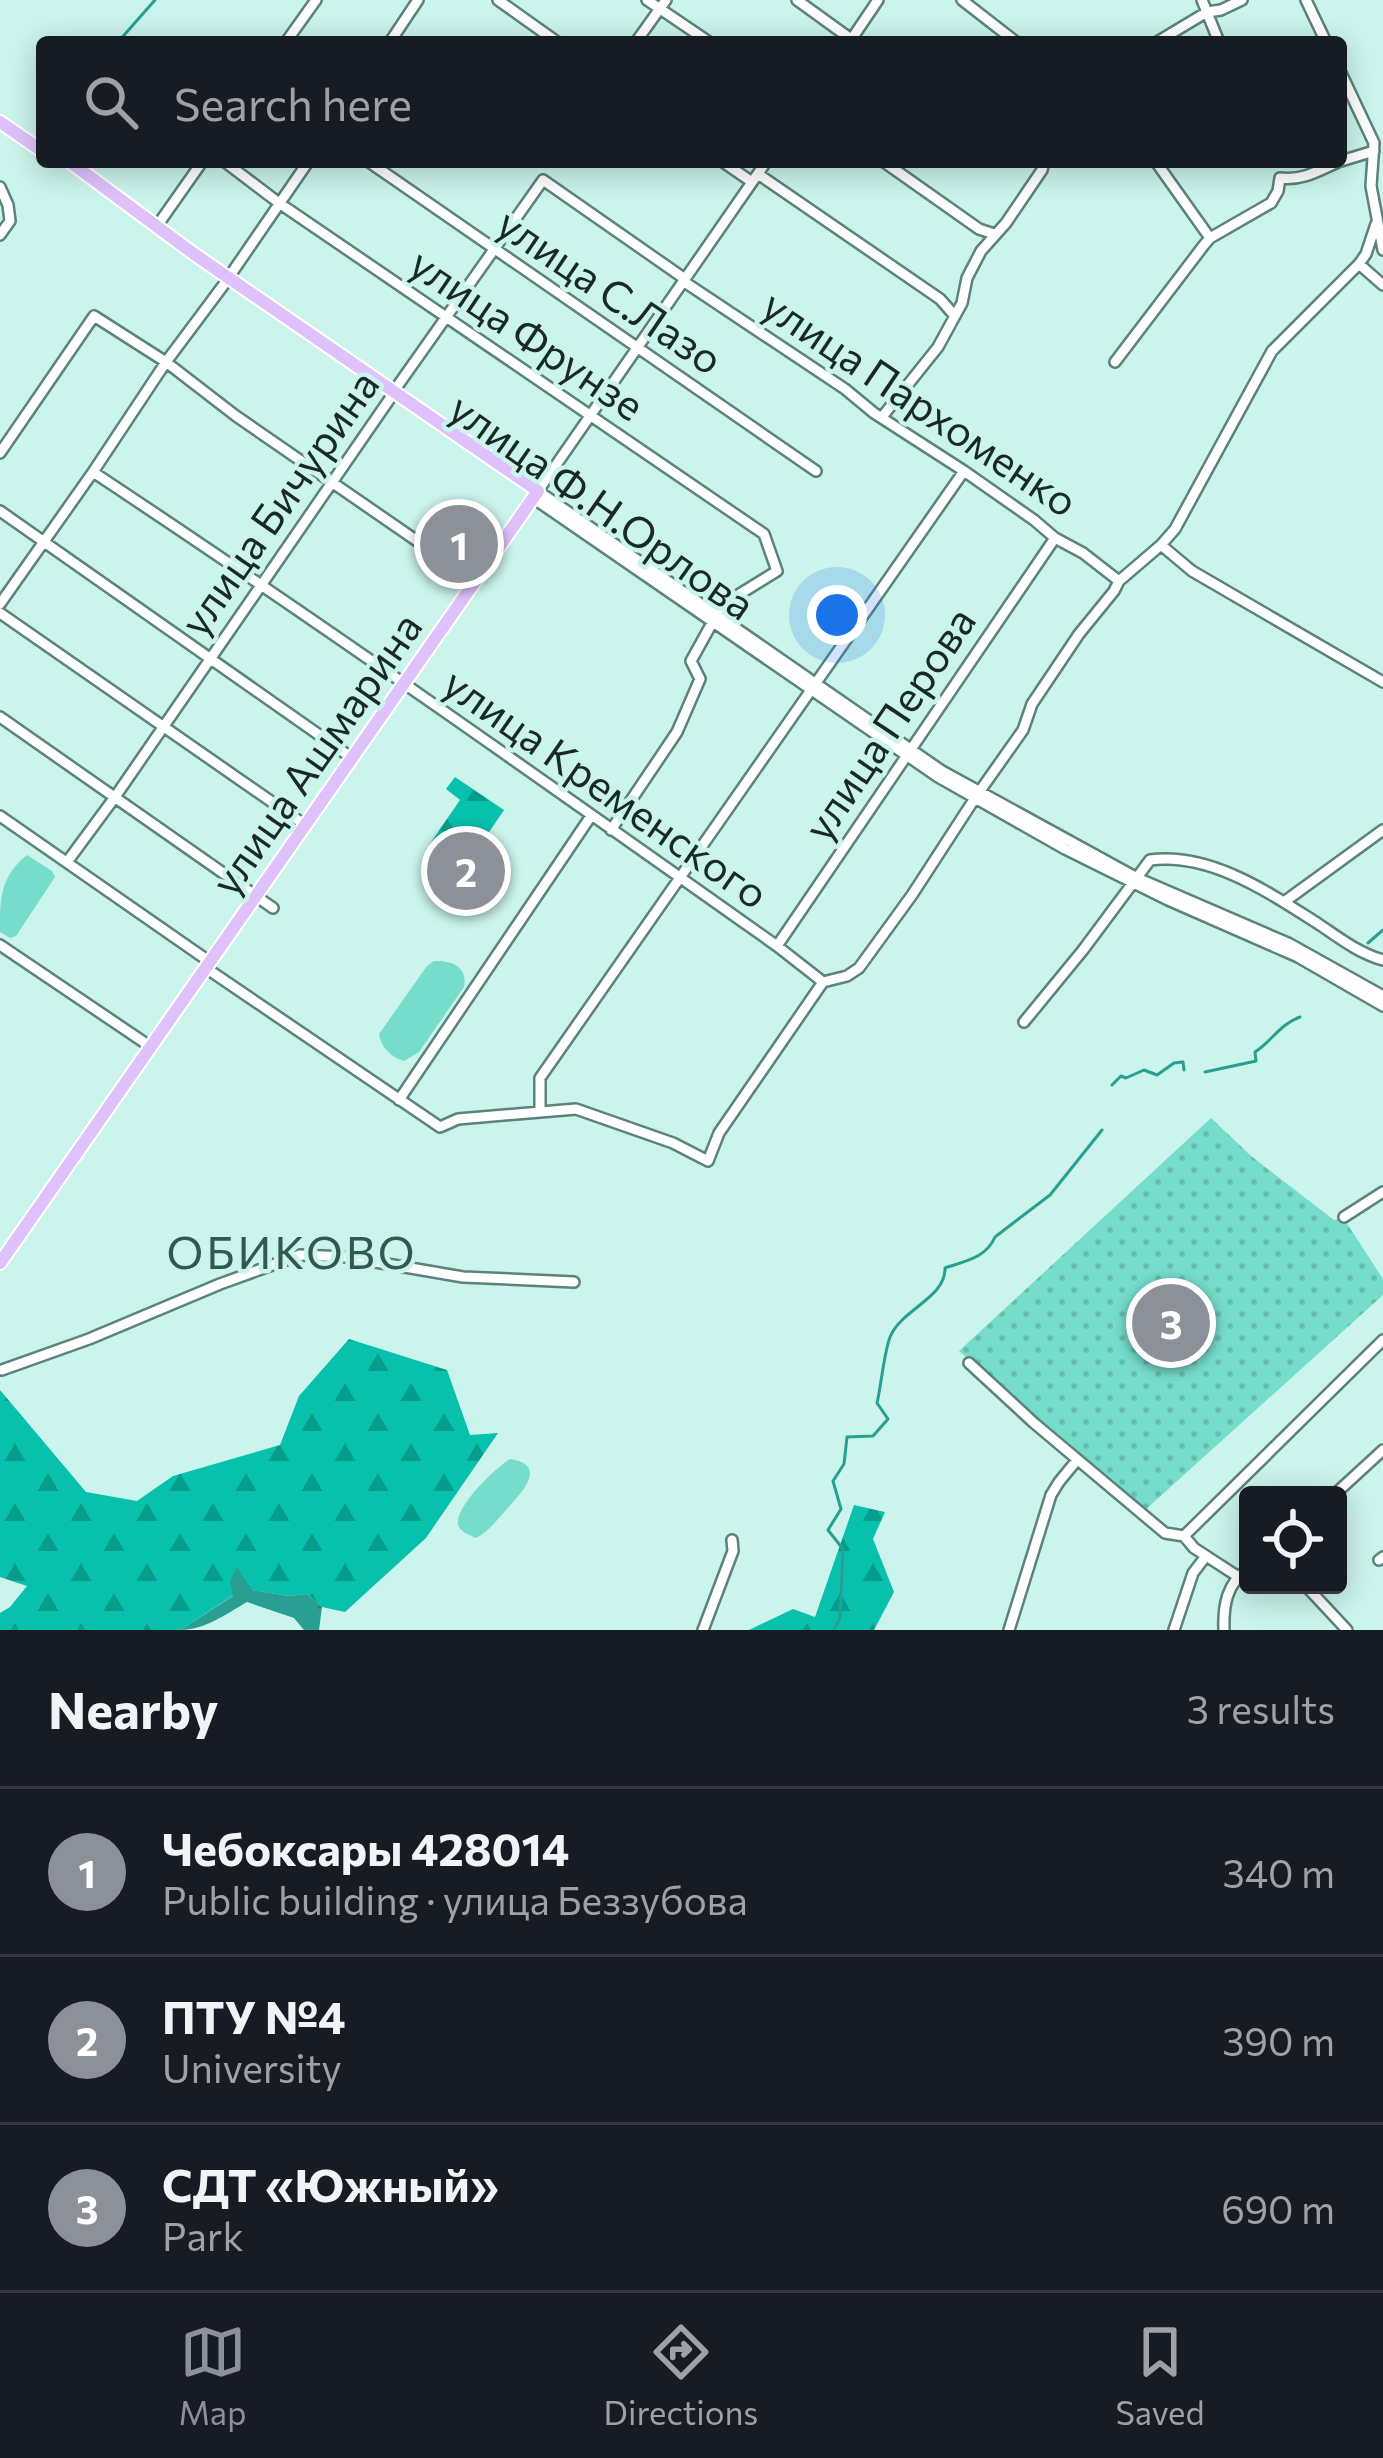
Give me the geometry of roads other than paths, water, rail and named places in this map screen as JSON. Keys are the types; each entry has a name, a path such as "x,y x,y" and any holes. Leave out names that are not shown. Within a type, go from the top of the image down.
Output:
{"main road":[{"path":"0,118 36,143"},
{"name":"улица Ф.Н.Орлова","path":"67,168 535,494"},
{"name":"улица Ф.Н.Орлова","path":"78,168 227,280"},
{"name":"улица Ашмарина","path":"0,1263 535,494"}],"street":[{"path":"290,36 316,0"},
{"path":"394,36 418,0"},
{"path":"498,0 549,36"},
{"path":"646,0 663,4 702,36"},
{"path":"797,0 845,36"},
{"path":"855,36 878,0"},
{"path":"962,0 1008,36"},
{"path":"1202,0 1217,36"},
{"path":"1167,36 1242,0"},
{"path":"1306,0 1323,36"},
{"path":"640,36 663,4"},
{"path":"1347,85 1373,138 1371,186 1383,250"},
{"path":"1347,159 1374,151"},
{"path":"157,226 198,168"},
{"name":"улица Фрунзе","path":"233,168 764,534 777,572 727,601 714,618"},
{"path":"0,604 304,168"},
{"name":"улица С.Лазо","path":"378,168 816,471"},
{"path":"735,168 940,299 955,316"},
{"name":"улица Ашмарина","path":"535,494 762,168"},
{"path":"893,168 994,235"},
{"path":"882,417 938,347 962,304 974,264 1043,168"},
{"path":"1160,168 1210,238"},
{"path":"1115,362 1210,238 1271,203 1280,178 1276,168"},
{"path":"1280,178 1304,177 1324,168"},
{"name":"улица Бичурина","path":"67,862 543,180"},
{"name":"улица Пархоменко","path":"543,180 1119,581"},
{"path":"0,187 10,221 0,235"},
{"path":"0,816 440,1127 458,1119 576,1108 673,1143 708,1161 719,1133 823,982 859,968 1024,730 1032,704 1119,581 1161,545 1189,507 1272,351 1359,264 1376,224"},
{"path":"1359,264 1383,285"},
{"path":"0,453 94,316 475,581"},
{"path":"540,1111 540,1078 964,471"},
{"name":"улица Кременского","path":"93,472 294,605 823,982"},
{"name":"улица Ф.Н.Орлова","path":"535,494 907,753 976,795 1135,881 1298,957 1383,1006"},
{"path":"0,511 352,758"},
{"name":"улица Перова","path":"777,946 1054,538"},
{"path":"1161,545 1192,572 1383,682"},
{"path":"0,614 305,825"},
{"path":"611,830 677,732 700,679 691,661 714,618"},
{"path":"0,717 273,908"},
{"path":"399,1100 591,816"},
{"path":"1284,902 1383,830"},
{"path":"1024,1022 1150,860 1192,860 1235,876 1383,960"},
{"name":"улица Ф.Н.Орлова","path":"1135,881 1290,944 1383,996"},
{"path":"0,945 151,1047"},
{"path":"1344,1217 1383,1192"},
{"path":"2,1370 300,1255 463,1277 574,1282"},
{"path":"1184,1536 1383,1340"},
{"path":"968,1363 1165,1533 1184,1536 1237,1576 1228,1590 1224,1630"},
{"path":"1344,1486 1383,1450"},
{"path":"1009,1630 1051,1496 1077,1460"},
{"path":"703,1630 733,1551 732,1540"},
{"path":"1174,1630 1193,1573 1206,1556"},
{"path":"1313,1594 1347,1630"}],"water":[{"path":"237,1567 252,1590 307,1594 322,1607 319,1630 304,1630 294,1618 247,1602 207,1624 180,1630 233,1596 230,1581"}],"waterway":[{"path":"123,36 155,0"},
{"path":"1368,943 1383,930"},
{"path":"1205,1072 1256,1061 1255,1052 1300,1017"},
{"path":"1112,1085 1121,1076 1144,1070 1157,1075 1174,1063 1183,1062 1184,1070"},
{"path":"834,1630 840,1618 843,1549 828,1530 841,1509 833,1481 844,1464 847,1437 873,1436 888,1419 877,1403 891,1335 939,1287 945,1268 980,1254 1050,1195 1102,1130"}],"place":[{"name":"Чебоксары 428014","path":"459,544"},
{"name":"ПТУ №4","path":"466,871"},
{"name":"СДТ «Южный»","path":"1171,1323"}],"district":[{"name":"ОБИКОВО","path":"292,1250"}]}
